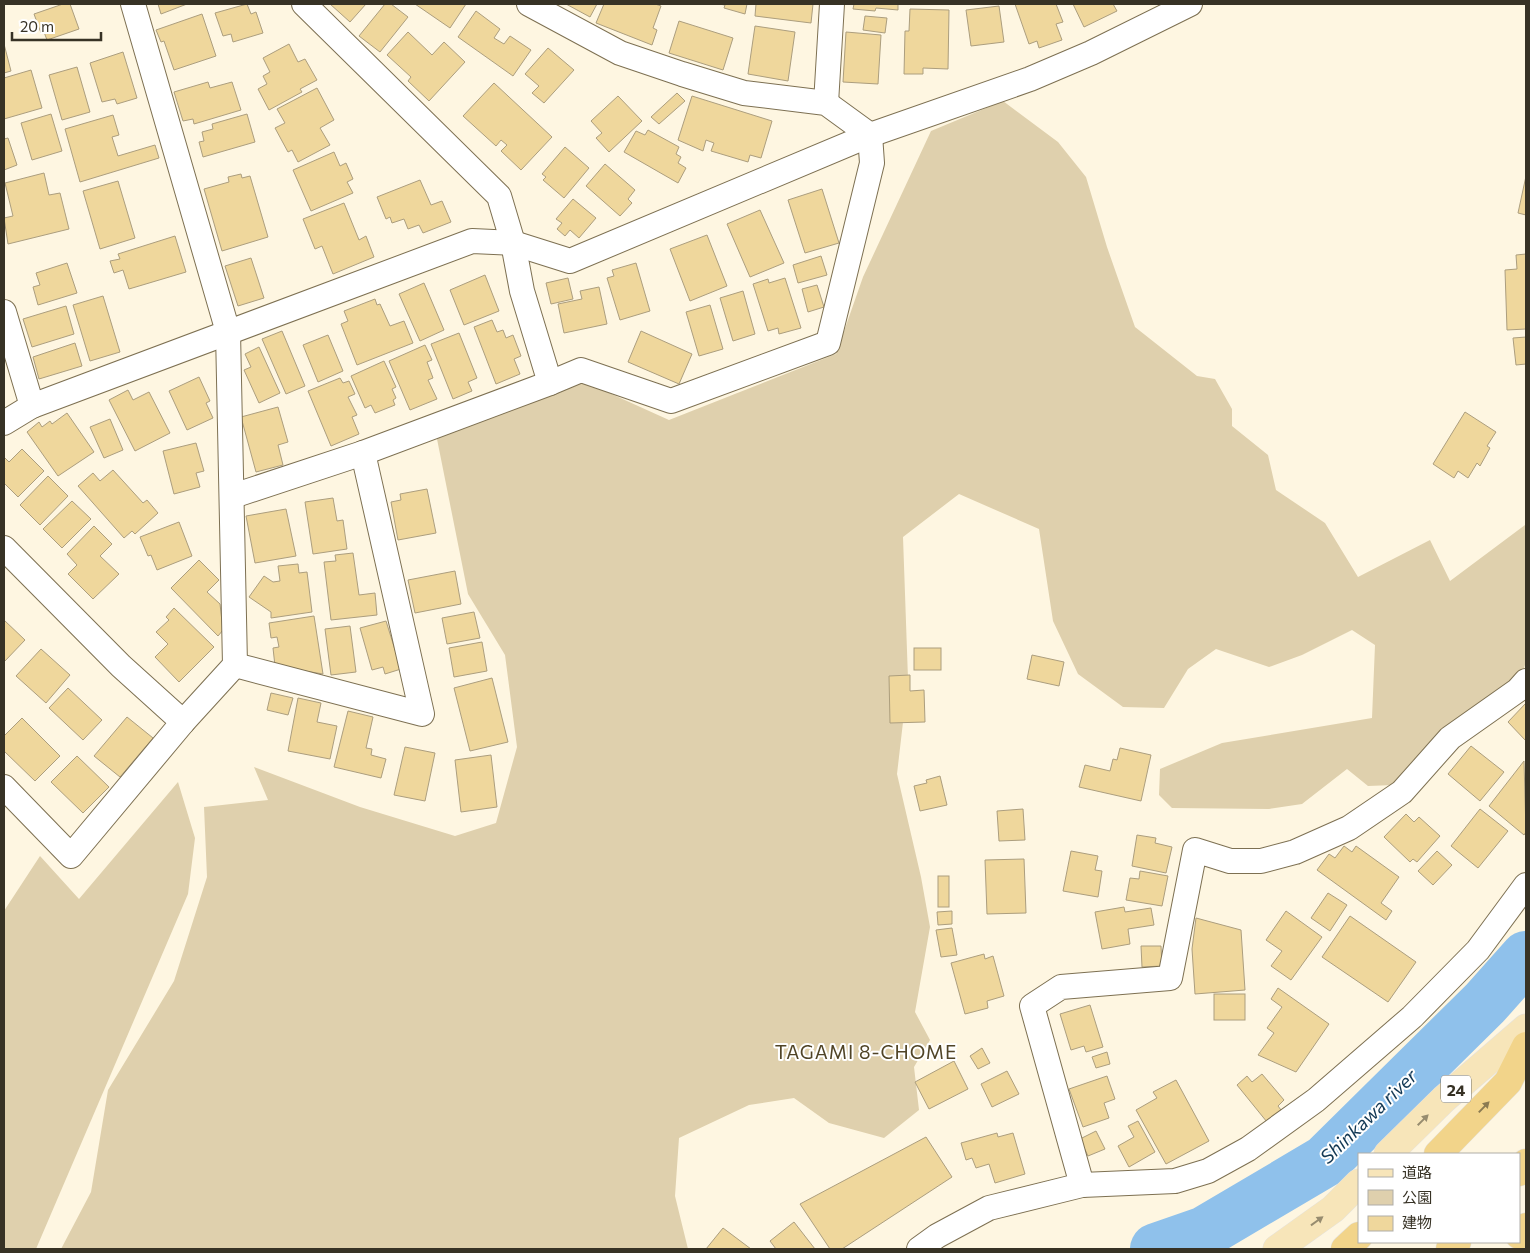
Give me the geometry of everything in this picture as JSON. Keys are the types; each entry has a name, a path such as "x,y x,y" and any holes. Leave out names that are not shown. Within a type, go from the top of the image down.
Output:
{"highway":[{"path":"1439,1153 1508,1082 1526,1046"},
{"path":"1345,1249 1358,1237"}],"main road":[{"name":"24","path":"1389,1153 1444,1099 1526,1028"},
{"path":"1277,1249 1333,1209 1358,1185"}],"street":[{"path":"4,787 71,856 183,722 235,665 233,496 228,332 133,4"},
{"path":"304,4 499,196 513,243 522,291 550,383"},
{"path":"233,496 363,453 581,370 671,401 828,343 872,163 870,135 826,103 744,93 682,74 620,53 529,4"},
{"path":"826,103 832,4"},
{"path":"4,423 32,406 472,241 513,243 570,261 870,135 1030,80 1091,53 1190,4"},
{"path":"4,312 32,406"},
{"path":"235,665 422,714 363,453"},
{"path":"4,548 121,666 183,722"},
{"path":"1082,1185 1032,1006 1061,987 1170,978 1195,850 1230,861 1261,861 1295,852 1348,828 1402,792 1450,738 1518,690 1526,681"},
{"path":"919,1249 938,1236 989,1208 1082,1185 1175,1181 1208,1171 1248,1148 1316,1100 1412,1017 1478,950 1526,885"}],"green space":[{"path":"1003,101 1058,142 1086,177 1107,247 1135,327 1197,376 1215,379 1232,409 1232,426 1268,455 1276,490 1325,523 1358,577 1430,540 1450,581 1525,525 1526,661 1523,672 1394,785 1368,786 1347,769 1302,804 1269,809 1172,808 1159,795 1160,769 1222,743 1372,718 1375,645 1352,630 1302,655 1269,667 1216,649 1188,669 1164,708 1123,707 1078,674 1053,621 1039,529 959,494 903,537 908,679 897,774 921,877 930,927 915,1012 930,1040 914,1067 919,1110 884,1138 829,1123 794,1098 749,1105 679,1138 675,1196 688,1249 61,1249 91,1192 108,1090 174,981 207,877 204,807 268,800 254,767 360,807 455,836 496,823 517,747 505,655 468,594 436,434 585,382 669,420 836,354 863,277 931,131"},
{"path":"178,782 195,838 188,894 36,1249 4,1249 4,911 40,856 79,899"}],"building":[{"path":"63,4 70,4 79,29 47,40 44,32 41,33 34,14"},
{"path":"158,4 187,4 161,14"},
{"path":"247,4 251,14 256,12 263,33 233,42 231,34 223,36 215,13"},
{"path":"330,4 366,4 350,22"},
{"path":"385,4 391,4 408,17 380,52 359,36"},
{"path":"415,4 466,4 450,28"},
{"path":"566,4 597,4 590,17"},
{"path":"604,4 655,4 661,6 653,28 657,30 652,45 596,23"},
{"path":"719,4 747,4 745,14 724,8 725,5"},
{"path":"756,4 813,4 811,23 755,16"},
{"path":"854,4 898,4 898,10 876,8 875,11 853,9"},
{"path":"1015,4 1056,4 1063,22 1056,24 1062,40 1039,48 1037,41 1029,44"},
{"path":"1073,4 1113,4 1117,11 1084,27"},
{"path":"999,6 1004,42 971,46 966,10"},
{"path":"910,9 949,10 948,69 923,68 923,74 904,74 905,31 909,31"},
{"path":"476,11 500,29 494,38 504,44 510,36 531,50 513,76 458,37"},
{"path":"202,14 216,56 174,70 164,41 161,42 156,30"},
{"path":"865,16 887,18 885,33 863,30"},
{"path":"679,21 733,38 723,70 669,53"},
{"path":"755,26 795,32 788,81 748,74"},
{"path":"408,32 432,55 444,42 465,62 429,101 408,81 411,77 387,55"},
{"path":"846,32 881,35 878,84 843,82"},
{"path":"4,44 11,71 4,73"},
{"path":"289,44 298,62 305,59 317,80 300,89 302,92 269,110 258,89 267,84 263,76 270,72 263,58"},
{"path":"548,48 574,70 544,103 532,93 539,86 525,74"},
{"path":"123,52 137,98 117,104 115,99 102,102 90,63"},
{"path":"77,67 90,112 62,120 49,75"},
{"path":"31,70 42,108 4,119 4,78"},
{"path":"208,82 210,88 232,82 241,110 194,124 193,119 183,121 174,92"},
{"path":"494,83 552,137 521,170 501,151 507,145 501,140 496,146 463,116"},
{"path":"317,88 334,120 320,128 330,145 298,162 292,150 288,152 275,128 285,123 277,109"},
{"path":"677,93 685,101 659,124 651,117"},
{"path":"618,96 642,121 609,152 596,138 602,133 591,121"},
{"path":"692,96 772,121 761,158 750,155 748,162 711,151 714,143 706,140 703,151 678,140"},
{"path":"51,114 62,151 32,160 21,123"},
{"path":"247,114 255,142 203,157 199,142 204,141 202,132 213,129 212,124"},
{"path":"113,115 119,135 112,137 118,156 155,145 159,158 80,182 65,129"},
{"path":"648,130 679,147 676,154 681,157 678,163 686,168 678,183 624,152 636,131 645,135"},
{"path":"8,138 17,165 4,170 4,139"},
{"path":"565,147 589,168 564,198 543,180 546,177 542,174"},
{"path":"334,152 340,166 346,163 353,179 347,182 353,193 311,211 293,170"},
{"path":"605,164 635,190 628,199 632,203 620,216 586,186"},
{"path":"44,173 49,195 60,193 69,229 8,244 4,218 13,216 5,183"},
{"path":"241,174 242,178 250,176 268,237 222,251 204,189 229,182 228,177"},
{"path":"1526,176 1526,215 1518,213"},
{"path":"420,180 431,205 442,201 451,222 423,233 419,225 408,229 404,219 392,223 390,217 386,219 377,197"},
{"path":"118,181 135,238 100,249 83,191"},
{"path":"822,189 839,243 805,253 788,200"},
{"path":"573,199 596,218 579,238 570,230 565,236 557,229 562,223 556,219"},
{"path":"344,203 359,240 366,236 374,257 333,274 322,246 315,249 303,219"},
{"path":"760,210 784,263 750,277 727,224"},
{"path":"707,235 727,286 690,301 670,249"},
{"path":"175,236 186,272 129,289 123,270 114,273 110,261 120,259 118,254"},
{"path":"1526,254 1526,329 1507,330 1505,270 1517,269 1516,255"},
{"path":"821,256 827,275 798,283 793,265"},
{"path":"251,258 264,298 238,306 225,266"},
{"path":"67,263 77,293 38,305 33,287 40,285 36,273"},
{"path":"636,263 650,311 620,320 607,278 614,276 612,270"},
{"path":"485,275 499,311 464,325 450,290"},
{"path":"568,278 573,299 551,304 546,283"},
{"path":"785,278 801,328 779,334 778,328 768,331 753,284 768,279 769,283"},
{"path":"424,283 444,330 420,341 399,294"},
{"path":"817,285 824,307 808,312 802,289"},
{"path":"599,287 607,324 564,333 558,304 582,299 580,291"},
{"path":"743,291 755,334 733,341 720,298"},
{"path":"103,296 120,352 90,361 73,305"},
{"path":"375,299 377,305 380,304 390,326 404,321 413,343 357,365 341,324 348,321 344,311"},
{"path":"710,305 723,349 699,356 686,312"},
{"path":"66,306 74,334 32,347 23,319"},
{"path":"492,320 497,332 503,330 506,338 513,335 521,356 514,359 520,374 496,384 474,327"},
{"path":"282,331 305,386 286,394 262,339"},
{"path":"641,331 692,354 679,384 628,362"},
{"path":"459,333 477,378 468,382 472,391 453,399 431,344"},
{"path":"328,335 343,371 318,382 303,345"},
{"path":"1526,337 1526,364 1516,365 1513,338"},
{"path":"75,343 82,366 39,379 33,357"},
{"path":"425,345 432,360 427,362 433,378 428,380 437,399 410,410 389,361"},
{"path":"259,347 280,393 259,403 244,370 251,367 245,354"},
{"path":"384,361 396,387 392,389 396,398 393,400 395,405 375,413 371,405 365,408 351,376"},
{"path":"199,377 210,401 206,403 213,418 187,430 169,391"},
{"path":"340,378 343,383 349,381 355,394 348,397 357,415 352,417 359,434 331,446 308,391"},
{"path":"128,390 133,400 149,392 170,433 135,451 109,400"},
{"path":"278,407 288,442 278,445 283,465 256,472 241,417"},
{"path":"1465,412 1496,432 1487,446 1490,448 1480,466 1477,463 1468,478 1458,471 1454,478 1433,464"},
{"path":"67,413 94,452 58,476 27,432 39,422 42,427 50,421 52,424"},
{"path":"110,419 123,450 104,458 90,427"},
{"path":"196,443 204,471 196,473 200,487 174,494 163,451"},
{"path":"22,449 44,471 18,497 4,483 4,457 9,462"},
{"path":"113,470 143,503 147,500 158,513 135,534 132,531 124,538 78,486 93,473 100,481"},
{"path":"48,476 68,496 40,525 20,505"},
{"path":"427,489 436,533 398,540 391,502 401,500 400,494"},
{"path":"333,498 337,521 343,520 347,549 313,554 305,502"},
{"path":"72,501 91,519 62,548 43,529"},
{"path":"286,509 296,556 255,563 246,516"},
{"path":"179,522 192,556 157,570 151,555 148,556 140,537"},
{"path":"94,526 112,544 100,556 119,574 93,599 68,574 77,565 67,554"},
{"path":"353,553 359,595 375,593 377,615 331,620 324,562 336,561 335,555"},
{"path":"199,560 219,580 207,592 220,604 223,630 218,636 171,588"},
{"path":"298,564 299,573 307,572 312,612 271,618 271,612 249,597 264,576 273,582 280,581 278,566"},
{"path":"455,571 461,604 415,613 408,580"},
{"path":"174,608 214,647 179,682 155,657 168,644 156,632 169,620 166,617"},
{"path":"474,612 480,638 447,644 442,618"},
{"path":"314,616 323,674 275,666 273,648 279,647 277,637 271,638 269,623"},
{"path":"4,620 25,640 4,662"},
{"path":"386,621 401,669 385,674 383,667 372,670 360,628"},
{"path":"350,626 356,672 331,675 325,629"},
{"path":"482,642 487,671 454,677 449,648"},
{"path":"914,648 941,648 941,670 914,670"},
{"path":"41,649 70,675 46,703 16,676"},
{"path":"1032,655 1064,662 1059,686 1027,679"},
{"path":"910,675 910,691 924,690 925,722 890,723 889,676"},
{"path":"492,678 508,742 470,751 454,688"},
{"path":"68,688 102,720 83,740 49,708"},
{"path":"271,693 293,698 288,715 267,710"},
{"path":"298,698 321,703 317,722 337,726 330,759 288,751"},
{"path":"1526,703 1526,741 1508,722"},
{"path":"348,711 373,717 366,748 372,749 371,755 386,759 381,778 334,767"},
{"path":"127,717 153,738 120,777 94,756"},
{"path":"22,718 60,756 35,781 4,751 4,736"},
{"path":"1471,746 1504,772 1480,801 1448,774"},
{"path":"405,747 435,753 425,801 394,795"},
{"path":"1120,748 1151,755 1141,801 1079,787 1085,765 1110,771 1113,759 1117,760"},
{"path":"491,755 497,807 461,812 455,760"},
{"path":"77,756 109,787 83,813 51,782"},
{"path":"1524,761 1526,832 1524,835 1489,806"},
{"path":"940,776 947,805 920,811 914,786 927,783 926,780"},
{"path":"1023,809 1025,840 999,841 997,811"},
{"path":"1480,809 1508,831 1478,868 1451,846"},
{"path":"1406,814 1414,822 1419,817 1440,836 1417,862 1413,859 1410,862 1384,837"},
{"path":"1137,835 1156,838 1155,843 1172,847 1166,873 1132,866"},
{"path":"1344,846 1352,852 1356,846 1399,877 1381,903 1392,911 1386,920 1317,870 1329,854 1335,858"},
{"path":"1071,851 1098,856 1095,870 1102,871 1098,897 1063,891"},
{"path":"1437,851 1452,865 1433,885 1418,871"},
{"path":"1024,859 1026,913 987,914 985,860"},
{"path":"1140,871 1168,876 1162,906 1126,900 1130,878 1139,879"},
{"path":"938,876 949,876 949,907 938,907"},
{"path":"1328,893 1347,905 1330,931 1311,918"},
{"path":"1124,907 1125,912 1151,908 1154,925 1128,929 1130,944 1102,949 1095,912"},
{"path":"952,911 952,924 938,925 937,912"},
{"path":"1286,911 1322,937 1291,980 1271,966 1282,951 1266,940"},
{"path":"1350,916 1416,962 1388,1002 1322,957"},
{"path":"1196,918 1241,930 1245,990 1195,994 1192,949"},
{"path":"952,928 957,955 941,957 936,930"},
{"path":"1141,946 1161,946 1162,966 1142,967"},
{"path":"984,954 985,959 993,956 1004,996 987,1001 988,1008 965,1014 951,963"},
{"path":"1278,988 1329,1024 1296,1072 1258,1055 1274,1033 1267,1028 1282,1007 1271,999"},
{"path":"1214,994 1245,994 1245,1020 1214,1020"},
{"path":"1090,1005 1103,1047 1086,1052 1084,1046 1071,1050 1060,1014"},
{"path":"982,1048 990,1063 978,1069 970,1056"},
{"path":"1107,1052 1110,1064 1096,1068 1092,1057"},
{"path":"954,1061 968,1089 929,1109 915,1082"},
{"path":"1007,1071 1019,1094 992,1107 981,1084"},
{"path":"1262,1074 1284,1100 1278,1106 1281,1110 1267,1122 1237,1085 1247,1076 1252,1082"},
{"path":"1107,1076 1115,1099 1104,1103 1109,1118 1083,1127 1069,1089"},
{"path":"1176,1080 1209,1141 1166,1164 1136,1110 1157,1098 1153,1092"},
{"path":"1138,1121 1155,1152 1129,1167 1118,1146 1134,1137 1128,1126"},
{"path":"1096,1131 1105,1149 1088,1156 1080,1139"},
{"path":"997,1133 998,1137 1013,1133 1025,1174 995,1183 989,1164 976,1168 972,1158 966,1160 961,1143"},
{"path":"926,1137 952,1177 842,1249 830,1249 800,1204"},
{"path":"794,1222 815,1249 776,1249 770,1241"},
{"path":"723,1228 751,1249 706,1249"}],"waterway":[{"name":"Shinkawa river","path":"1156,1249 1205,1232 1325,1161 1485,1003 1526,957"}],"district":[{"name":"TAGAMI 8-CHOME","path":"866,1051"}]}
